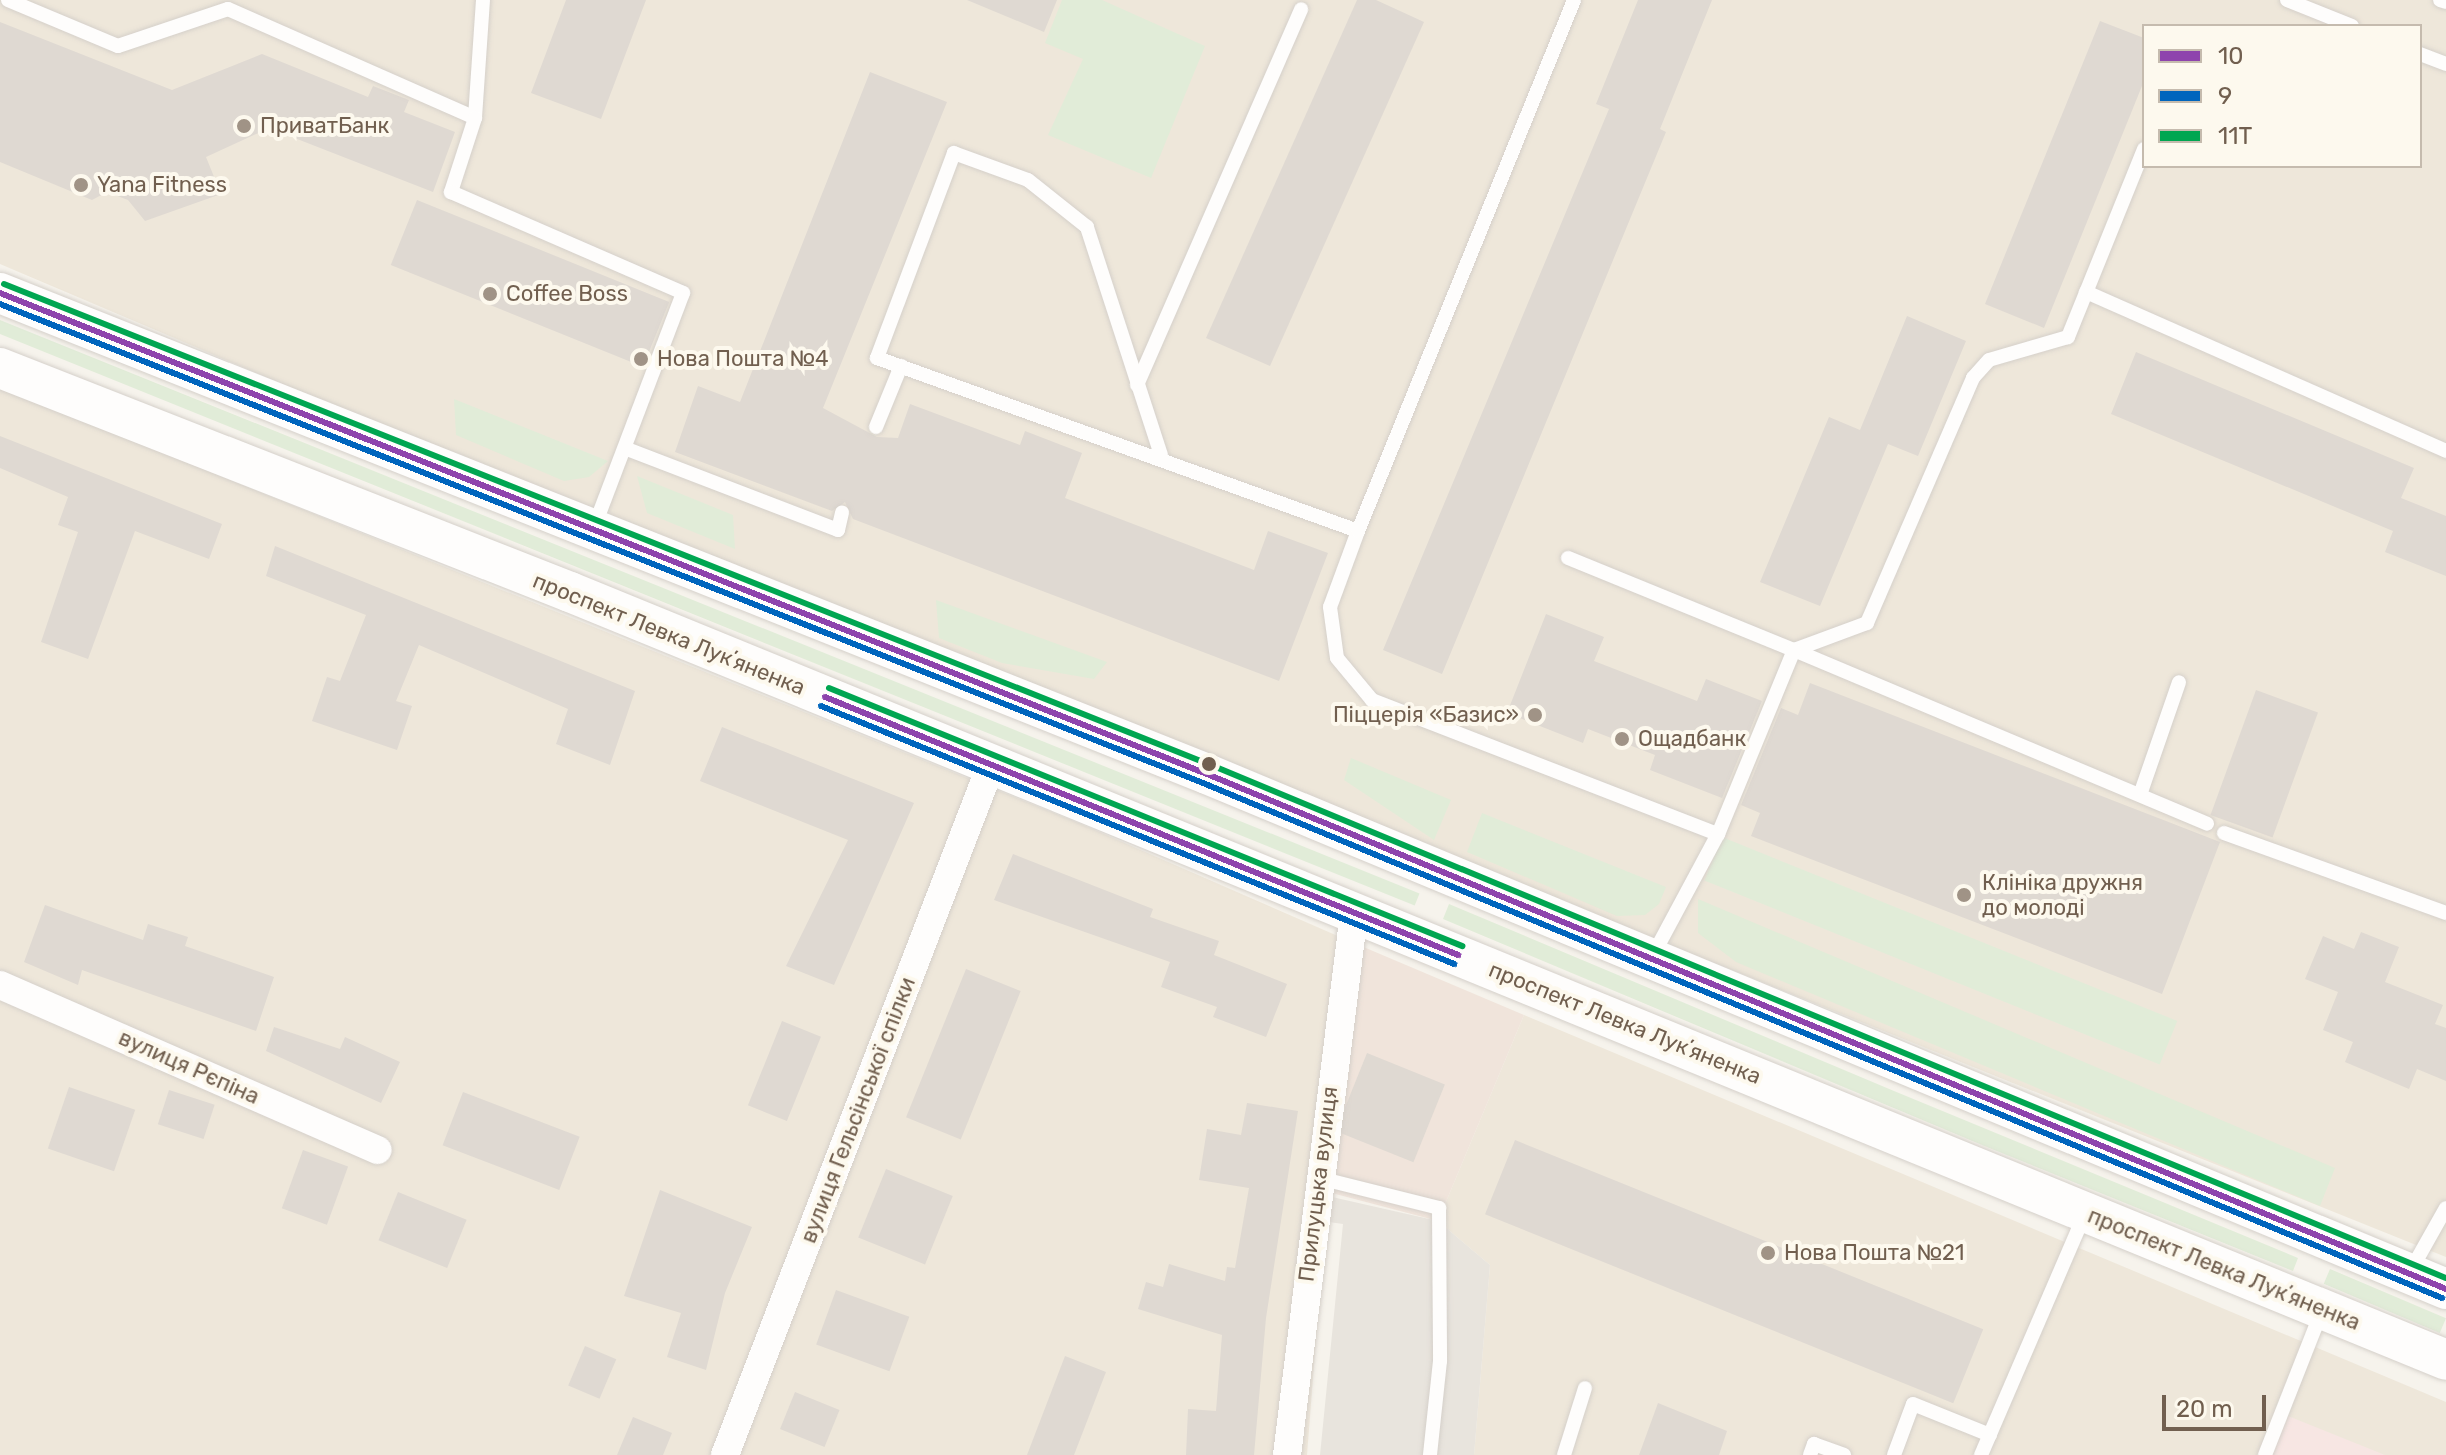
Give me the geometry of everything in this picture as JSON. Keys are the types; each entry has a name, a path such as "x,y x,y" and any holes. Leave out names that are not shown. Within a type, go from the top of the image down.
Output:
{"main road":[{"path":"0,293 593,528 1652,959 2446,1289"},
{"name":"проспект Левка Лукʼяненка","path":"0,368 991,765 2446,1360"}],"street":[{"name":"вулиця Гельсінської спілки","path":"725,1455 991,765"},
{"name":"Прилуцька вулиця","path":"1287,1455 1354,913"},
{"name":"вулиця Рєпіна","path":"0,985 378,1150"}],"lane":[{"path":"8,0 118,46 228,9 475,118"},
{"path":"483,0 475,118 451,192 683,293 627,449 593,528"},
{"path":"1574,0 1330,607 1337,658 1372,700 1718,834"},
{"path":"2287,0 2347,24"},
{"path":"2440,0 2446,2"},
{"path":"1137,385 1301,9"},
{"path":"2422,55 2446,64"},
{"path":"1161,455 1087,227 1028,180 954,153 877,358 1161,455 1358,531"},
{"path":"1652,959 1718,834 1794,650 1867,623 1973,378 1989,360 2068,337 2142,154"},
{"path":"2086,292 2446,451"},
{"path":"876,427 901,366"},
{"path":"627,449 838,530 842,512"},
{"path":"1568,558 2141,792 2207,824"},
{"path":"2141,792 2179,682"},
{"path":"2224,833 2446,913"},
{"path":"1319,1178 1439,1208 1440,1361 1430,1455"},
{"path":"2409,1274 2446,1208"},
{"path":"1981,1455 2085,1212"},
{"path":"2265,1455 2323,1309"},
{"path":"1564,1455 1585,1388"},
{"path":"1894,1455 1913,1404 1990,1435"},
{"path":"1810,1455 1814,1444 1844,1455"}],"shaded area":[{"path":"0,0 2446,0 2446,1257 421,443 0,264"},
{"path":"0,387 1081,824 1347,940 1307,1455 0,1455"},
{"path":"1347,940 1524,1015 1438,1221 1328,1192"},
{"path":"1524,1015 2446,1402 2446,1455 1474,1455 1490,1265 1438,1221"},
{"path":"1332,1197 1438,1221 1490,1265 1474,1455 1320,1455 1343,1224 1329,1222"},
{"path":"2288,1416 2385,1455 2269,1455"}],"green space":[{"path":"1062,0 1102,0 1205,46 1151,178 1048,135 1083,59 1045,43"},
{"path":"0,320 1420,894 1415,906 0,334"},
{"path":"454,399 608,461 589,477 564,481 456,435"},
{"path":"637,476 733,515 735,549 647,513"},
{"path":"936,600 1107,662 1094,679 1002,663 939,638"},
{"path":"1351,758 1451,800 1434,840 1344,780"},
{"path":"1482,813 1666,887 1659,904 1645,915 1617,916 1467,852"},
{"path":"1722,837 2177,1021 2160,1065 1704,881"},
{"path":"1698,899 2335,1168 2320,1206 1736,962 1698,933"},
{"path":"1449,904 2298,1258 2293,1271 1982,1145 1443,919"},
{"path":"2330,1269 2446,1318 2440,1333 2324,1284"}],"building":[{"path":"566,0 646,0 601,119 531,93"},
{"path":"967,0 1057,0 1044,32"},
{"path":"1357,0 1376,0 1424,22 1270,366 1206,338"},
{"path":"1638,0 1712,0 1660,129 1666,132 1442,674 1383,650 1609,109 1596,104"},
{"path":"2100,21 2142,37 2142,86 2044,328 1985,304"},
{"path":"0,22 172,90 262,54 368,97 373,86 409,100 404,112 455,132 433,192 269,128 206,157 221,194 145,221 128,200 107,192 92,200 0,162"},
{"path":"870,72 947,102 823,408 877,437 898,438 910,404 1020,445 1025,431 1082,453 1065,498 1254,570 1268,531 1328,553 1279,681 853,519 845,502 832,511 675,452 698,386 740,402"},
{"path":"417,200 669,302 643,367 391,265"},
{"path":"1907,316 1966,341 1918,456 1888,444 1820,606 1760,582 1829,417 1860,430"},
{"path":"2136,352 2414,468 2401,498 2446,516 2446,576 2385,552 2393,531 2111,414"},
{"path":"0,436 222,524 209,559 135,531 88,659 41,642 78,532 58,525 68,497 0,468"},
{"path":"275,546 635,691 610,765 556,744 568,709 419,645 396,701 412,706 397,750 312,721 327,677 340,681 366,615 266,576"},
{"path":"1546,614 1604,637 1594,661 1697,701 1706,679 1762,701 1722,798 1650,770 1655,755 1588,729 1583,743 1507,713"},
{"path":"1810,683 2220,842 2162,994 1751,836 1760,813 1741,805 1781,708 1798,715"},
{"path":"2256,690 2318,713 2273,838 2211,815"},
{"path":"722,727 914,803 834,985 786,966 848,840 700,781"},
{"path":"1013,854 1153,909 1150,917 1219,941 1214,955 1287,984 1266,1037 1213,1017 1217,1007 1161,987 1170,962 994,900"},
{"path":"45,905 143,940 148,924 188,937 185,946 274,977 256,1031 82,970 78,985 24,962"},
{"path":"2361,932 2399,947 2385,982 2443,1005 2435,1024 2446,1028 2446,1081 2417,1069 2409,1089 2345,1062 2353,1042 2323,1030 2338,992 2305,979 2323,936 2354,949"},
{"path":"966,969 1021,991 961,1139 906,1117"},
{"path":"782,1021 821,1037 787,1121 748,1105"},
{"path":"274,1027 340,1049 345,1037 400,1062 381,1103 266,1051"},
{"path":"1367,1053 1445,1084 1413,1162 1336,1131"},
{"path":"69,1087 135,1110 114,1171 48,1148"},
{"path":"169,1090 215,1105 204,1139 158,1124"},
{"path":"463,1092 580,1137 559,1190 443,1145"},
{"path":"1247,1103 1298,1111 1266,1318 1254,1455 1186,1455 1188,1409 1216,1411 1222,1335 1138,1309 1146,1282 1163,1287 1169,1264 1225,1281 1227,1267 1235,1268 1249,1188 1199,1180 1207,1129 1241,1135"},
{"path":"1515,1140 1983,1329 1953,1403 1485,1214"},
{"path":"303,1150 348,1166 327,1225 282,1208"},
{"path":"886,1169 953,1196 925,1265 858,1238"},
{"path":"660,1190 752,1227 725,1293 706,1370 667,1357 681,1313 624,1296"},
{"path":"398,1192 467,1220 447,1268 379,1240"},
{"path":"836,1290 909,1317 889,1371 816,1345"},
{"path":"585,1346 616,1359 599,1399 568,1386"},
{"path":"1065,1356 1106,1372 1074,1455 1027,1455"},
{"path":"795,1392 840,1410 825,1447 780,1429"},
{"path":"1658,1403 1727,1431 1719,1455 1639,1455"},
{"path":"633,1417 672,1433 663,1455 617,1455"}],"transit line":[{"name":"11Т","path":"4,284 1211,765 2446,1278"},
{"name":"10","path":"0,293 1207,774 2446,1289"},
{"name":"9","path":"0,304 1203,783 2442,1298"},
{"name":"11Т","path":"829,688 1462,946"},
{"name":"10","path":"825,697 1458,955"},
{"name":"9","path":"821,706 1454,964"}],"place":[{"name":"ПриватБанк","path":"244,126"},
{"name":"Yana Fitness","path":"81,185"},
{"name":"Coffee Boss","path":"490,294"},
{"name":"Нова Пошта №4","path":"641,359"},
{"name":"Піццерія «Базис»","path":"1535,715"},
{"name":"Ощадбанк","path":"1622,739"},
{"name":"Клініка дружня до молоді","path":"1964,895"},
{"name":"Нова Пошта №21","path":"1768,1253"}]}
